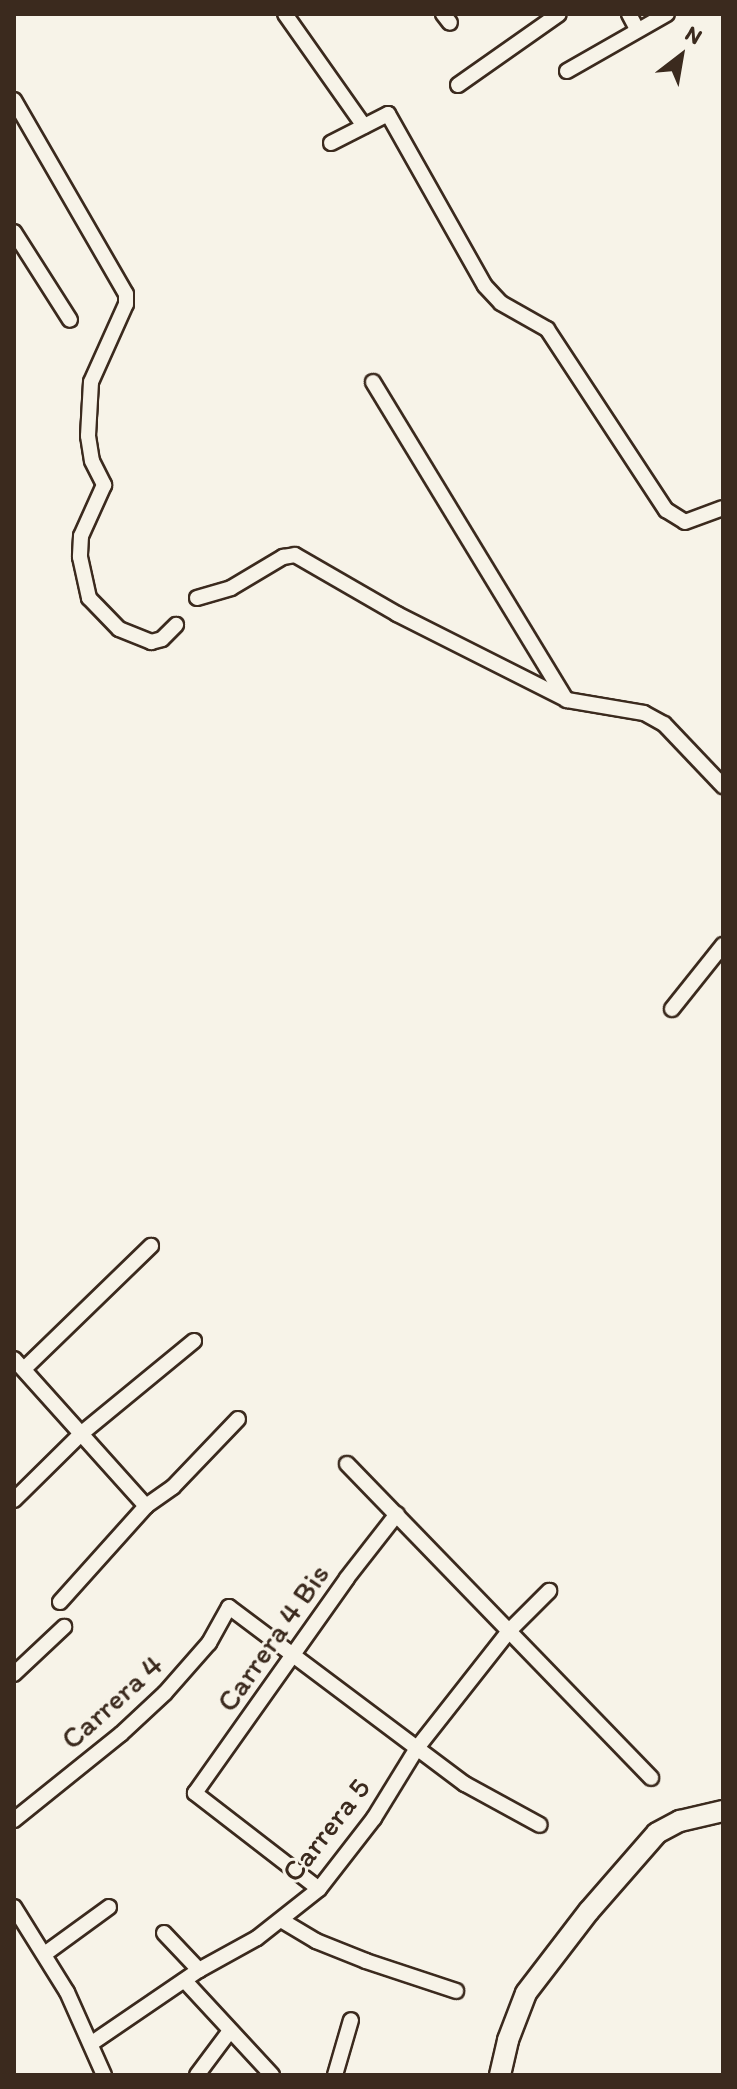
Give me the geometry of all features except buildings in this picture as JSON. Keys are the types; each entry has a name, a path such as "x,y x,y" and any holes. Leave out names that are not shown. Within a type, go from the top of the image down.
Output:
{"main road":[{"path":"500,2075 508,2040 526,1993 589,1911 657,1833 680,1821 723,1811"}],"street":[{"path":"285,14 364,126"},
{"path":"458,85 559,14"},
{"path":"629,14 637,29"},
{"path":"567,71 667,14"},
{"path":"14,100 126,294 126,304 91,382 88,436 92,461 104,485 81,536 80,557 89,598 119,629 151,642 162,639 176,625"},
{"path":"331,143 388,114 485,286 501,303 547,329 666,510 685,522 723,508"},
{"path":"14,232 70,320"},
{"path":"373,382 567,700"},
{"path":"197,598 231,588 283,557 295,555 397,614 567,700 644,713 664,724 723,786"},
{"path":"672,1009 723,945"},
{"path":"146,1506 19,1364 151,1246"},
{"path":"14,1500 82,1433 194,1341"},
{"path":"60,1602 146,1506 173,1487 238,1419"},
{"path":"347,1464 651,1778"},
{"name":"Carrera 4 Bis","path":"319,1889 195,1793 397,1514"},
{"name":"Carrera 5","path":"92,2043 199,1970 246,1945 319,1889 374,1818 417,1748 509,1631 549,1591"},
{"name":"Carrera 4","path":"14,1820 121,1734 165,1693 209,1643 229,1607 294,1654"},
{"path":"14,1674 64,1627"},
{"path":"294,1654 477,1791 540,1825"},
{"path":"14,1907 46,1953 92,2043 104,2075"},
{"path":"46,1953 109,1907"},
{"path":"281,1920 316,1941 456,1991"},
{"path":"164,1933 199,1970"},
{"path":"185,1981 272,2075"},
{"path":"335,2075 351,2020"},
{"path":"197,2075 229,2032"}]}
